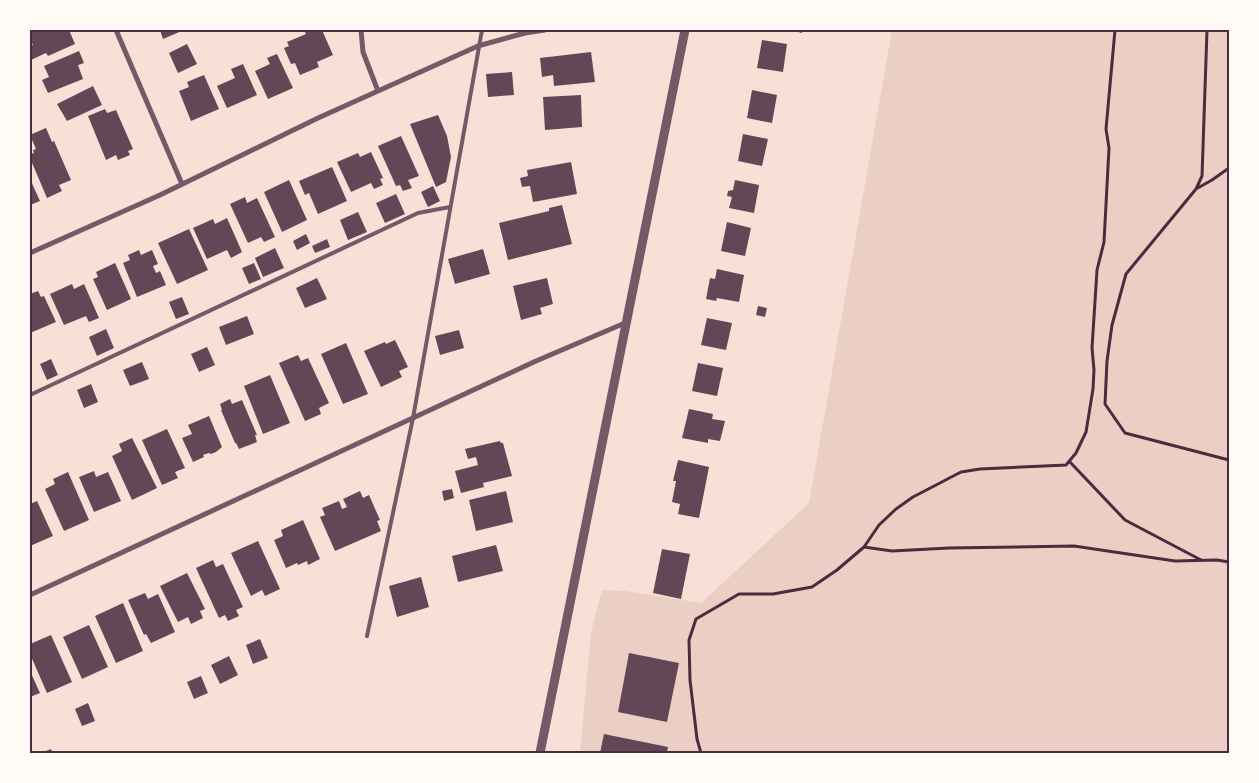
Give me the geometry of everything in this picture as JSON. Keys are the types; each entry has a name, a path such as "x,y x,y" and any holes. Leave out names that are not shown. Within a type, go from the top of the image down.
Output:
{"street":[{"path":"116,30 182,184"},
{"path":"362,30 363,52 378,91"},
{"path":"30,253 478,46 525,33 545,30"},
{"path":"540,753 684,30"},
{"path":"30,595 536,361 625,323"}],"lane":[{"path":"366,636 413,418 482,30"},
{"path":"30,395 418,213 450,207"}],"path":[{"path":"701,753 697,739 690,680 689,640 696,619 738,594 773,594 812,587 837,570 864,547 879,524 896,509 913,497 961,472 980,469 1066,465 1076,453 1086,432 1093,389 1092,348 1097,270 1104,242 1109,148 1106,129 1115,30"},
{"path":"1207,30 1202,176 1196,189 1126,274 1112,325 1107,361 1105,404 1125,433 1229,460"},
{"path":"1196,189 1229,168"},
{"path":"1069,461 1125,520 1201,561"},
{"path":"864,547 892,551 1074,546 1175,561 1217,560 1229,562"}],"shaded area":[{"path":"892,30 1229,30 1229,753 580,753 591,632 602,590 626,591 701,603 809,503"}],"building":[{"path":"36,30 69,30 75,44 48,56 46,53 31,60 30,46 33,45 30,33"},
{"path":"160,30 184,30 163,39"},
{"path":"304,30 322,30 333,55 317,62 319,67 300,75 295,63 291,64 284,48 289,46 287,42 306,34"},
{"path":"790,30 802,30 802,33"},
{"path":"762,40 787,44 783,72 757,68"},
{"path":"187,44 197,64 178,73 169,53"},
{"path":"79,51 84,63 78,65 83,79 48,93 42,80 49,77 44,66"},
{"path":"591,52 595,82 554,86 553,75 542,77 540,58"},
{"path":"277,54 293,88 268,99 255,71 270,64 267,58"},
{"path":"243,64 257,95 227,108 217,86 235,78 231,69"},
{"path":"512,72 514,95 488,97 486,74"},
{"path":"204,75 219,109 191,121 179,91 189,87 187,82"},
{"path":"93,86 102,105 67,121 57,104"},
{"path":"752,90 777,95 772,123 747,118"},
{"path":"581,95 582,127 545,130 543,97"},
{"path":"105,109 107,113 116,110 133,149 128,151 130,155 118,160 116,155 106,160 88,116"},
{"path":"438,115 447,136 451,157 446,182 436,187 410,124"},
{"path":"46,128 52,142 54,141 71,180 59,185 62,191 47,198 30,158 30,154 34,153 33,150 36,149 30,135 30,129 32,134"},
{"path":"743,134 768,139 762,166 738,161"},
{"path":"401,136 419,176 408,180 412,188 403,191 400,185 396,186 378,146"},
{"path":"371,152 383,178 380,179 383,185 374,189 371,183 351,192 337,162 358,153 360,157"},
{"path":"571,162 577,194 533,202 530,186 522,187 520,178 528,176 527,170"},
{"path":"332,167 347,201 318,214 309,193 305,195 299,181"},
{"path":"30,179 40,201 30,205"},
{"path":"289,180 307,220 282,232 264,192"},
{"path":"735,180 759,185 754,213 729,208 732,197 727,196 728,191 733,190"},
{"path":"433,186 440,201 428,207 421,192"},
{"path":"396,194 405,214 385,223 376,203"},
{"path":"245,197 247,203 257,198 275,237 264,242 261,237 248,243 230,204"},
{"path":"562,205 572,244 508,260 499,223 549,211 549,208"},
{"path":"358,212 367,232 348,240 340,220"},
{"path":"227,218 242,252 231,258 227,250 207,259 193,228 213,219 215,224"},
{"path":"727,222 751,228 745,256 721,251"},
{"path":"189,229 208,270 177,284 158,243"},
{"path":"306,234 310,243 297,250 293,241"},
{"path":"327,239 330,247 315,253 312,246"},
{"path":"275,248 284,268 263,277 255,258"},
{"path":"483,249 490,274 455,284 448,259"},
{"path":"139,250 141,255 152,250 158,264 153,266 156,273 160,271 166,285 137,297 123,263 130,260 128,255"},
{"path":"115,263 131,299 107,310 93,279 98,277 96,272"},
{"path":"254,263 261,279 249,284 242,268"},
{"path":"717,269 744,275 739,302 717,298 716,301 706,299 710,278 715,279"},
{"path":"317,278 327,299 305,308 296,288"},
{"path":"547,278 553,304 540,308 542,314 521,320 513,286"},
{"path":"72,284 74,289 84,284 99,318 89,322 86,316 64,325 50,294"},
{"path":"38,291 41,297 44,296 56,322 30,333 30,294"},
{"path":"182,297 189,314 176,319 169,302"},
{"path":"758,306 767,308 765,317 756,315"},
{"path":"247,316 254,334 226,345 219,327"},
{"path":"707,318 732,323 726,350 701,345"},
{"path":"106,329 114,348 97,356 89,337"},
{"path":"459,330 464,348 440,355 435,336"},
{"path":"395,340 408,367 399,371 402,377 381,387 364,351"},
{"path":"346,343 368,394 343,404 321,354"},
{"path":"207,347 215,365 199,372 191,354"},
{"path":"298,355 301,361 308,358 329,403 319,408 321,414 305,421 279,363"},
{"path":"51,359 58,375 47,380 40,364"},
{"path":"142,362 149,379 130,386 123,370"},
{"path":"698,363 723,368 717,396 692,391"},
{"path":"270,375 290,423 263,434 244,386"},
{"path":"91,384 98,402 84,408 77,390"},
{"path":"230,399 232,404 242,400 257,435 255,435 257,442 239,449 221,410 220,404"},
{"path":"689,409 713,414 712,419 725,421 720,441 708,439 708,443 682,438"},
{"path":"209,416 222,447 216,452 203,455 204,457 193,462 182,438 192,434 188,425"},
{"path":"167,429 185,468 175,472 178,478 162,485 142,440"},
{"path":"132,438 157,488 132,500 112,456 122,451 119,444"},
{"path":"500,441 503,443 512,476 483,483 484,487 461,493 455,471 478,465 476,457 468,459 465,449"},
{"path":"678,460 709,467 699,518 678,514 680,504 672,502 676,481 673,481"},
{"path":"94,471 96,477 108,472 121,501 94,512 79,477"},
{"path":"68,472 89,520 64,531 45,489 55,484 53,479"},
{"path":"452,489 454,498 444,501 442,491"},
{"path":"360,491 363,498 369,495 380,520 377,521 381,531 335,551 320,517 325,515 322,508 339,501 342,509 347,507 343,499"},
{"path":"506,491 513,522 476,531 469,500"},
{"path":"37,501 53,536 30,546 30,504"},
{"path":"303,520 320,559 308,565 307,561 286,568 274,540 283,536 281,530"},
{"path":"258,541 280,589 265,596 262,590 251,596 231,553"},
{"path":"496,545 503,571 458,582 452,556"},
{"path":"662,549 690,554 681,599 653,593"},
{"path":"213,560 216,567 223,564 243,607 236,610 239,616 228,621 225,615 219,618 196,568"},
{"path":"187,573 205,609 200,611 203,618 191,624 188,617 178,622 160,586"},
{"path":"421,577 429,607 397,617 389,586"},
{"path":"145,593 148,599 158,594 175,632 151,643 146,634 144,635 128,600"},
{"path":"123,603 143,651 116,663 95,616"},
{"path":"89,625 108,667 82,679 63,637"},
{"path":"51,635 72,682 47,693 30,654 30,644"},
{"path":"260,639 268,658 253,664 246,645"},
{"path":"629,653 679,663 667,722 618,712"},
{"path":"229,656 238,675 220,684 211,665"},
{"path":"30,671 40,693 30,697"},
{"path":"201,676 208,693 194,699 187,682"},
{"path":"88,703 95,721 82,726 75,709"},
{"path":"604,734 668,747 667,753 600,753"},
{"path":"51,749 53,753 41,753"}]}
